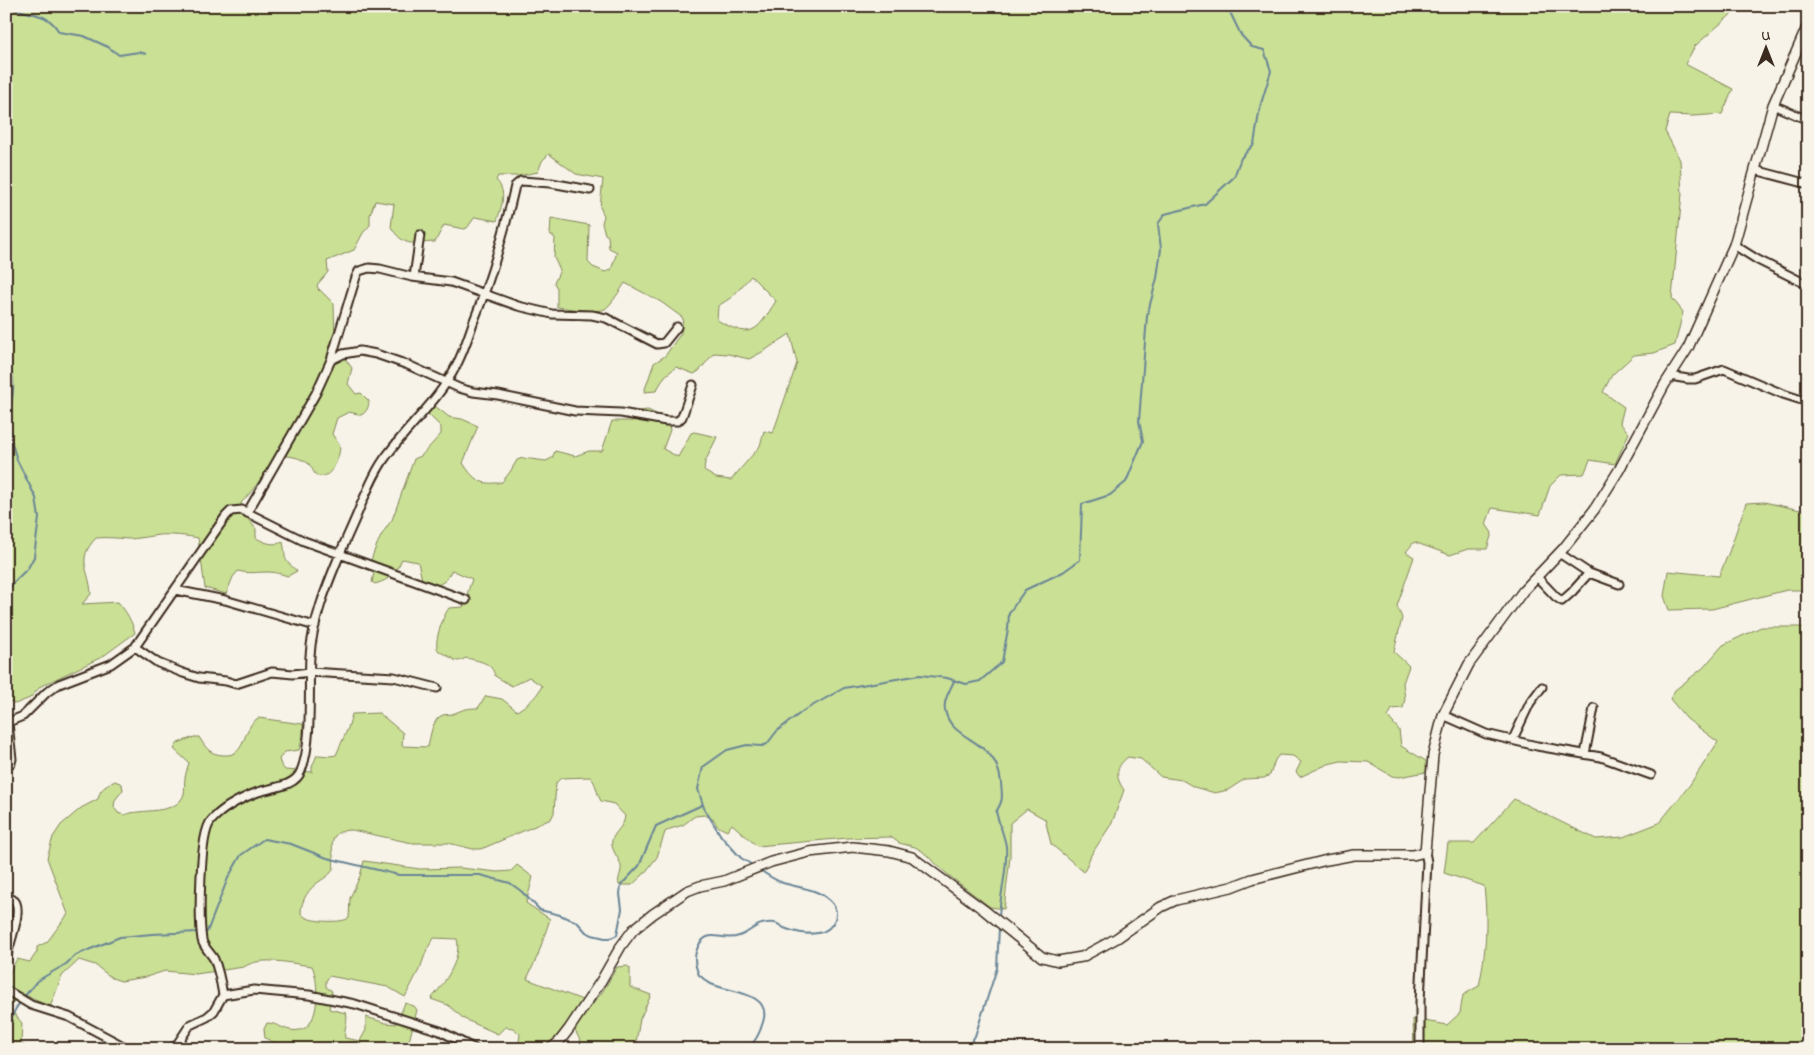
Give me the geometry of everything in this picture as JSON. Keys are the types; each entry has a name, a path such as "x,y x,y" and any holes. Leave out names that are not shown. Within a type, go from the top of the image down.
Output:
{"main road":[{"path":"550,1049 559,1042 569,1029 601,981 621,946 638,926 687,891 724,881 771,862 808,852 854,847 889,850 912,857 984,910 1042,957 1058,961 1082,957 1116,938 1161,907 1176,900 1327,860 1354,855 1413,855 1425,852 1433,756 1443,714 1469,664 1523,591 1559,554 1594,510 1614,478 1670,376 1688,348 1734,245 1773,105 1808,25"}],"street":[{"path":"1773,105 1808,120"},
{"path":"1755,170 1808,184"},
{"path":"174,1049 190,1025 214,1012 223,995 213,958 203,942 201,927 202,863 205,832 210,822 236,802 251,795 292,782 299,776 303,767 308,738 310,655 315,626 340,554 369,487 386,457 408,428 426,410 456,367 485,293 502,238 515,186 521,181 551,183 590,190"},
{"path":"414,277 420,235"},
{"path":"1734,245 1765,264 1808,285"},
{"path":"247,513 316,393 331,360 359,271 369,268 450,282 518,306 552,314 592,315 606,318 650,341 660,344 667,341 677,327"},
{"path":"331,360 342,354 360,351 408,365 446,383 473,392 575,410 621,413 673,422 678,421 682,417 693,385"},
{"path":"1670,376 1695,379 1724,369 1783,394 1808,402"},
{"path":"6,766 11,763 12,759 7,723 22,716 47,692 59,684 111,664 135,647 226,516 231,512 237,510 247,513 284,532 466,600"},
{"path":"1559,554 1589,573 1619,584"},
{"path":"1537,577 1562,601 1589,573"},
{"path":"175,590 224,600 315,626"},
{"path":"135,647 158,663 183,673 199,678 236,684 272,672 293,674 310,672 394,677 437,688"},
{"path":"1513,740 1530,702 1542,687"},
{"path":"1585,754 1594,708"},
{"path":"1443,714 1486,734 1537,746 1601,757 1651,776"},
{"path":"1420,1049 1420,1001 1427,862 1425,852"},
{"path":"6,897 16,902 17,912 7,954"},
{"path":"6,990 31,1005 69,1017 129,1049"},
{"path":"223,995 254,990 309,995 355,1004 440,1031 475,1049"}],"green space":[{"path":"6,6 1747,6 1734,12 1695,46 1685,64 1733,89 1722,114 1670,115 1665,131 1680,160 1682,194 1672,298 1683,312 1675,345 1654,353 1634,355 1612,375 1603,392 1624,407 1620,423 1629,433 1615,464 1590,460 1584,474 1561,475 1550,486 1540,515 1492,508 1486,524 1492,533 1487,549 1468,549 1450,555 1414,542 1406,552 1414,557 1397,606 1402,618 1394,652 1409,666 1403,683 1405,699 1403,708 1392,709 1388,717 1399,730 1401,746 1426,761 1426,772 1399,777 1392,776 1368,762 1341,761 1328,764 1300,777 1296,772 1301,762 1293,756 1279,755 1275,760 1270,775 1264,778 1245,779 1228,790 1215,793 1194,787 1182,780 1161,777 1141,759 1128,757 1118,772 1119,781 1124,790 1112,823 1091,855 1084,872 1051,844 1045,819 1027,809 1010,823 1010,857 1004,909 990,907 947,874 922,851 899,843 891,837 848,838 757,846 732,824 727,831 717,826 714,820 705,815 695,816 683,825 665,832 657,857 644,874 632,885 619,885 621,866 613,850 612,840 623,823 625,816 614,804 601,801 594,782 590,777 561,778 556,783 554,813 551,819 480,849 448,843 412,843 352,830 342,831 333,840 334,866 332,871 309,891 302,904 301,913 304,917 322,921 341,921 349,918 350,898 360,876 364,861 420,869 460,868 498,872 511,871 517,865 533,877 526,903 550,919 538,955 527,979 593,1004 617,967 627,966 630,968 630,987 651,995 640,1019 635,1049 587,1049 570,1021 553,1049 518,1049 520,1034 513,1028 505,1027 498,1034 464,1019 448,1005 431,999 451,971 458,947 457,939 434,938 405,997 388,987 329,976 326,981 326,987 332,991 329,1009 346,1013 345,1038 360,1041 366,1030 366,1017 396,1024 405,1003 414,1006 417,1010 407,1049 306,1049 304,1047 275,1043 265,1038 264,1029 267,1023 295,1031 307,1027 312,1020 315,1012 317,991 312,966 268,961 251,963 244,967 196,974 165,971 146,977 121,981 112,978 95,965 79,960 62,976 50,1007 21,993 9,1008 22,1023 21,1043 29,1049 6,1049 8,976 17,959 30,962 37,952 37,947 47,942 68,914 47,858 53,837 61,825 81,808 98,799 100,792 106,786 115,781 122,784 123,790 115,800 114,807 118,813 124,815 157,810 174,806 184,794 185,778 189,763 174,749 178,743 194,737 199,737 211,752 223,755 236,752 248,729 258,718 303,724 303,736 299,750 285,752 279,759 285,770 312,772 317,755 336,755 352,714 379,713 403,733 402,746 428,747 432,729 439,717 466,709 478,708 486,696 502,699 517,711 525,706 540,690 542,686 529,677 512,686 495,676 491,668 484,663 466,658 457,661 438,650 438,635 444,616 449,608 463,607 472,579 452,570 445,581 438,585 422,580 418,562 402,559 395,572 389,578 375,584 372,582 374,573 369,568 373,555 381,536 392,520 414,459 421,456 441,434 441,427 428,414 435,406 449,417 462,419 478,426 463,463 475,478 489,483 502,482 517,460 523,458 546,461 552,458 555,451 575,456 589,451 602,451 612,421 633,421 638,411 648,410 662,417 667,415 670,430 663,449 678,457 691,433 717,437 705,462 704,471 716,478 731,480 760,446 764,431 773,433 797,363 790,334 749,359 714,353 699,371 694,374 676,367 665,376 656,391 644,392 654,363 665,356 681,333 683,318 661,302 625,283 605,309 589,310 557,307 557,288 554,283 560,270 554,258 555,238 550,234 551,218 589,225 588,262 593,267 605,272 611,270 617,252 609,248 608,236 605,234 602,223 604,216 600,207 603,179 576,174 549,154 542,161 538,172 518,176 498,176 496,180 500,185 503,195 497,221 475,217 467,228 464,229 444,225 435,242 410,243 400,238 391,227 394,204 375,201 370,215 370,225 363,233 354,250 327,261 328,272 317,285 319,291 319,289 334,304 335,343 352,368 348,384 356,394 361,393 369,401 368,408 361,415 349,412 337,418 332,434 340,446 340,450 337,461 328,474 319,476 314,473 306,462 295,457 279,455 241,503 249,520 256,529 256,538 269,543 283,542 287,561 297,571 288,576 271,572 249,573 238,571 233,577 226,594 205,588 198,538 163,535 132,539 96,538 86,553 85,559 91,594 82,604 118,602 128,616 135,633 102,657 41,686 30,698 15,704 6,699","holes":["751,276 776,301 763,320 752,330 739,330 717,320 718,306 732,297"]},
{"path":"1808,496 1808,590 1787,590 1712,609 1669,610 1664,596 1668,571 1719,576 1746,503 1764,502 1805,511"},
{"path":"1761,627 1808,627 1808,1049 1414,1049 1413,1019 1447,1025 1460,1013 1463,995 1479,986 1481,974 1486,924 1484,886 1444,873 1448,843 1474,843 1514,799 1596,839 1623,837 1659,823 1689,786 1718,742 1687,719 1670,699 1675,690 1703,668 1723,645"}],"waterway":[{"path":"7,6 43,17 49,20 59,32 84,36 108,47 119,55 139,52 146,54"},
{"path":"754,866 741,858 721,836 704,808 698,789 703,767 727,750 747,745 762,746 767,744 777,731 803,711 844,688 920,675 947,678 966,684 980,681 1002,662 1009,613 1025,590 1063,572 1080,560 1082,504 1110,495 1126,482 1143,441 1139,421 1147,316 1157,278 1161,249 1158,224 1165,214 1205,204 1234,177 1241,158 1254,144 1260,107 1271,71 1264,50 1252,47 1241,35 1227,6"},
{"path":"6,360 10,366 13,381 11,405 6,420"},
{"path":"6,424 17,460 36,498 39,518 34,557 28,568 13,583 6,595"},
{"path":"954,681 945,703 945,710 949,721 956,729 983,748 991,757 998,768 1001,783 1002,798 996,812 1006,846 1006,855 999,917"},
{"path":"204,932 207,932 228,878 241,855 264,839 291,844 327,858 399,875 480,875 510,883 540,910 577,922 586,932 592,935 611,938 617,935 622,909 621,885 639,866 656,826 702,805"},
{"path":"748,1049 762,1026 764,1012 761,1005 747,995 711,984 699,975 695,959 701,942 710,936 733,938 758,925 768,923 800,933 818,933 828,929 835,920 836,915 833,904 819,893 780,882 760,870"},
{"path":"967,1049 975,1036 997,968 999,927"},
{"path":"24,997 37,981 66,964 76,955 120,937 200,932"},
{"path":"6,1033 15,1010 21,1001"}]}
